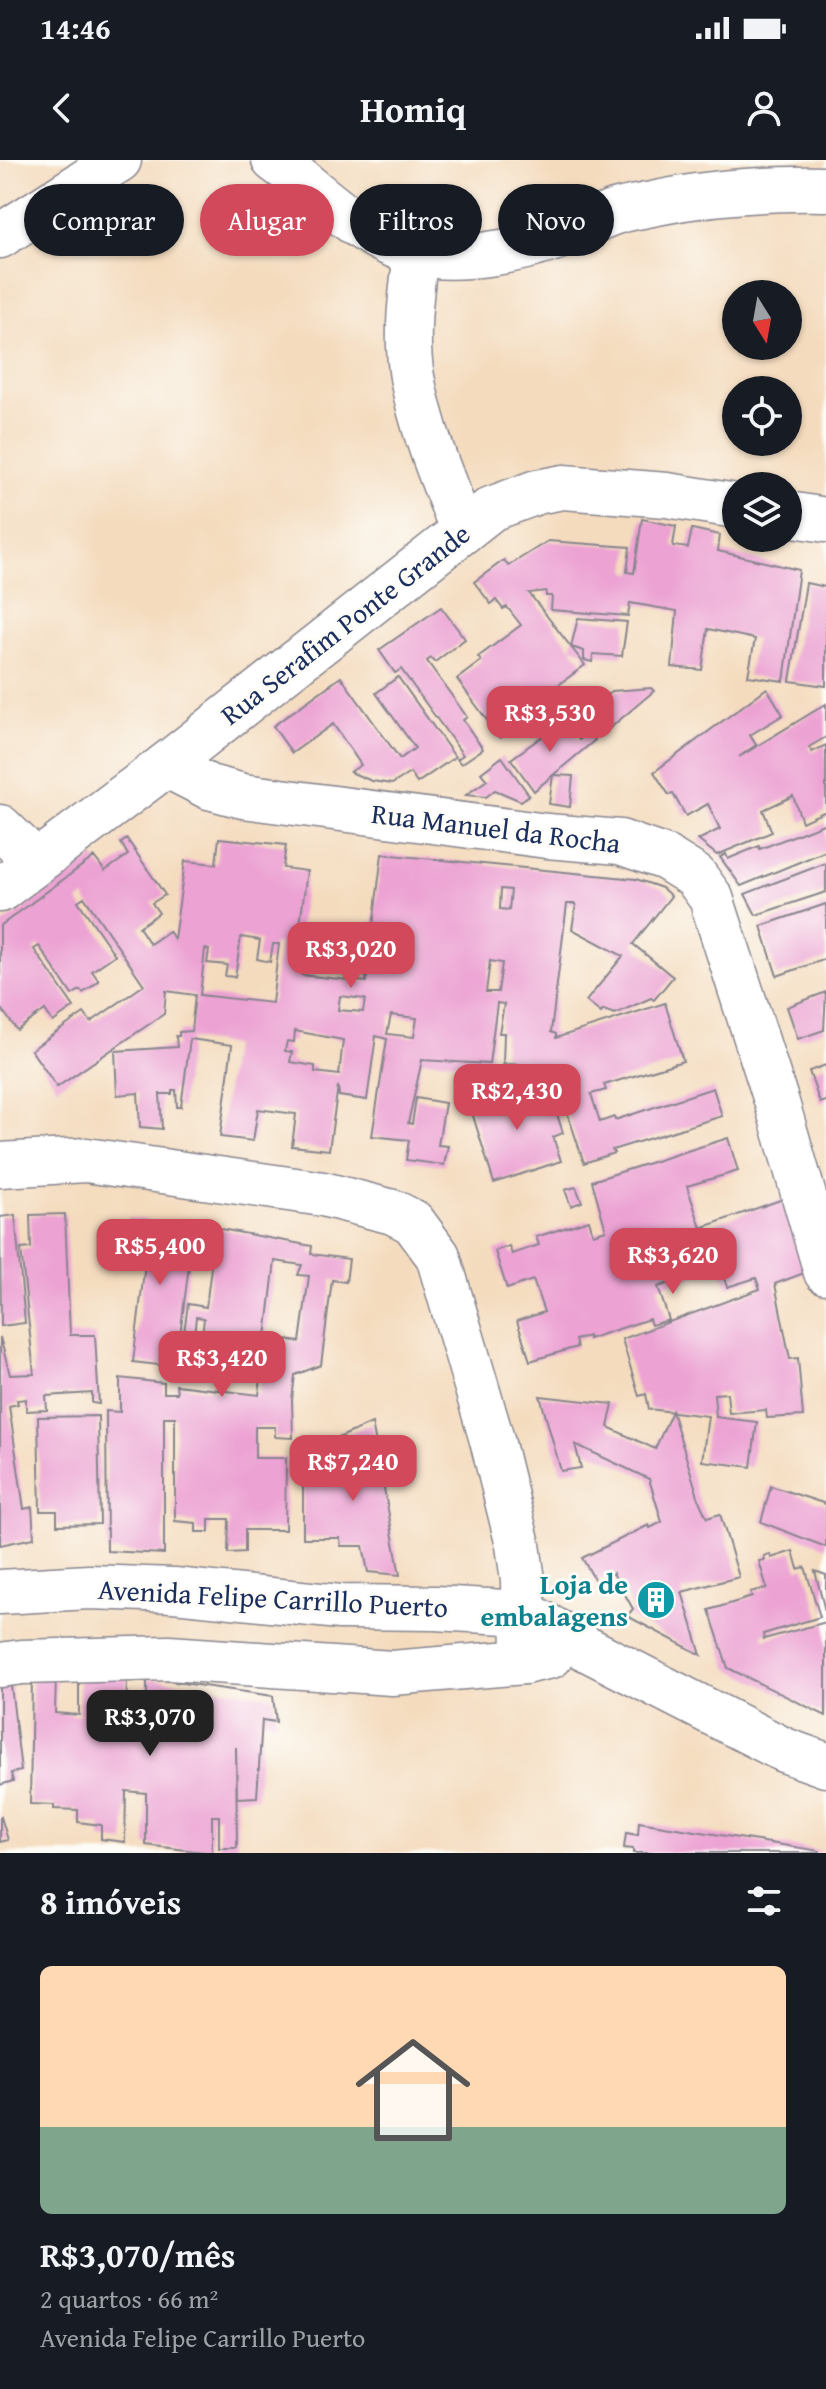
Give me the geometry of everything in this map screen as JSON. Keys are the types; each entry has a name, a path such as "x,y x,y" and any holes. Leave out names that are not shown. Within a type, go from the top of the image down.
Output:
{"street":[{"path":"0,236 119,160"},
{"path":"274,160 350,217"},
{"path":"482,254 559,237 615,212 693,196 766,188 826,189"},
{"path":"416,256 409,319 412,376 429,443 463,531"},
{"name":"Rua Serafim Ponte Grande","path":"0,890 166,765 491,509 537,492 563,487 667,495 722,504"},
{"path":"802,516 826,520"},
{"name":"Rua Manuel da Rocha","path":"166,765 209,787 243,796 547,836 620,842 666,858 695,876 711,898 777,1103 826,1272"},
{"path":"0,827 36,862"},
{"path":"0,1165 86,1160 323,1194 393,1212 413,1222 438,1256 518,1545 525,1613 524,1662"},
{"name":"Avenida Felipe Carrillo Puerto","path":"0,1592 89,1587 174,1590 340,1607 525,1613 585,1648 784,1750 826,1765"},
{"path":"392,1673 400,1607"},
{"path":"0,1665 169,1658 392,1673 524,1662 585,1648"}],"building":[{"path":"642,519 676,526 673,546 688,548 692,529 720,535 718,551 799,570 784,681 748,676 755,639 708,629 702,670 672,667 677,611 630,603 628,616 551,610 552,596 546,596 546,591 529,593 585,665 521,713 526,719 500,738 457,679 481,661 478,657 521,625 507,607 503,609 496,600 491,604 474,582 504,560 508,566 548,541 630,547 627,572 634,573"},
{"path":"806,583 826,587 826,686 790,681"},
{"path":"441,607 465,639 435,662 431,658 427,661 467,717 463,720 483,749 461,764 457,759 463,755 401,669 395,673 379,650"},
{"path":"578,618 627,622 622,656 593,654 592,662 584,660 584,651 571,647"},
{"path":"341,677 400,759 415,748 376,693 398,677 455,757 417,783 410,773 392,784 372,781 350,772 361,765 333,724 292,753 273,726"},
{"path":"651,688 654,691 610,728 593,706 612,691"},
{"path":"767,688 783,715 750,735 756,745 739,757 826,704 826,737 809,747 812,752 826,745 826,811 802,822 793,796 763,810 772,832 717,855 698,840 720,829 708,804 686,816 673,794 669,795 654,772"},
{"path":"565,720 579,740 590,733 595,740 534,791 511,759"},
{"path":"502,757 529,795 521,801 495,790 486,797 466,795 487,780 481,773"},
{"path":"553,775 573,776 570,807 549,804"},
{"path":"826,823 826,851 741,886 720,857 726,854 728,859 759,846 760,849"},
{"path":"219,838 286,845 283,868 307,871 296,955 304,956 302,975 366,982 382,854 636,879 662,888 671,896 633,944 673,977 654,1000 651,998 615,1014 603,1010 601,1013 586,1001 623,956 572,929 576,904 567,904 551,1032 556,1034 556,1038 665,1003 683,1061 604,1085 606,1090 591,1094 600,1122 614,1117 615,1120 713,1088 722,1116 612,1150 614,1153 584,1163 552,1066 503,1064 504,1033 499,1033 504,1004 497,1003 489,1064 422,1060 408,1123 412,1124 416,1098 445,1103 438,1145 448,1146 444,1165 406,1160 409,1140 372,1136 387,1039 376,1036 367,1100 339,1096 338,1086 329,1150 292,1146 296,1114 258,1109 253,1141 220,1137 232,1045 190,1039 181,1107 177,1107 176,1090 172,1090 172,1094 160,1094 162,1129 140,1127 138,1093 117,1095 115,1051 177,1047 176,1036 179,1032 191,1031 195,995 166,991 164,1014 57,1087 31,1050 84,1013 91,1022 144,985 84,897 78,901 115,955 92,971 99,981 83,993 80,990 72,995 39,946 34,949 74,1007 53,1022 45,1010 17,1030 0,1007 0,926 94,857 105,871 128,855 121,843 127,839 165,895 152,903 159,913 139,927 150,944 169,931 174,939 185,861 216,864","holes":["501,889 511,890 509,910 500,909","241,937 260,940 257,959 270,962 273,944 279,944 272,1003 200,995 205,949 209,950 207,963 227,965 225,976 235,977","490,961 502,963 498,992 486,992","340,996 365,999 363,1012 338,1010","391,1015 417,1018 414,1037 387,1034","295,1031 343,1040 339,1075 315,1072 315,1066 290,1062 292,1052 285,1051 287,1041 294,1042"]},
{"path":"826,863 826,892 756,915 745,894"},
{"path":"826,904 826,959 777,976 761,926"},
{"path":"826,992 824,1030 798,1039 787,1007"},
{"path":"826,1065 826,1101 820,1103 809,1071"},
{"path":"548,1086 563,1133 553,1137 561,1161 494,1183 469,1103 512,1088 515,1097"},
{"path":"728,1138 738,1171 687,1186 701,1228 783,1199 807,1272 775,1284 790,1359 798,1358 803,1416 767,1418 766,1410 729,1413 727,1393 714,1394 716,1417 757,1422 751,1467 702,1461 708,1416 649,1409 646,1394 639,1396 622,1339 760,1289 756,1278 727,1287 715,1250 701,1255 707,1271 658,1287 669,1320 651,1325 649,1319 588,1339 588,1336 575,1340 577,1347 530,1361 517,1321 544,1312 533,1280 507,1289 495,1251 509,1246 512,1254 539,1245 536,1237 589,1220 593,1234 606,1230 592,1181"},
{"path":"576,1187 582,1202 571,1206 565,1190"},
{"path":"65,1214 70,1335 95,1335 99,1404 92,1403 92,1393 46,1396 47,1410 26,1411 26,1399 17,1400 18,1404 9,1406 24,1509 32,1507 34,1538 0,1545 0,1337 10,1375 34,1374 21,1249 31,1248 30,1215"},
{"path":"15,1215 25,1323 1,1326 0,1217"},
{"path":"128,1218 194,1226 176,1367 133,1362 145,1263 123,1261"},
{"path":"216,1228 312,1246 311,1254 349,1259 346,1282 332,1280 321,1365 295,1375 293,1438 275,1437 275,1427 255,1427 255,1458 286,1458 285,1530 245,1530 245,1552 228,1553 229,1519 209,1519 209,1532 196,1532 196,1523 175,1521 175,1417 164,1417 164,1554 107,1551 106,1411 120,1412 120,1378 164,1383 164,1393 177,1393 176,1385 259,1395 262,1369 239,1363 240,1357 263,1360 265,1352 250,1350 252,1342 235,1340 233,1359 220,1357 219,1364 225,1364 225,1372 203,1370 204,1364 209,1365 206,1359 208,1349 201,1348 199,1357 182,1353 187,1339 183,1339 188,1304 206,1307","holes":["275,1261 302,1265 298,1275 309,1276 300,1342 266,1337","196,1317 204,1318 201,1346 193,1346"]},
{"path":"540,1396 613,1404 608,1427 655,1449 672,1411 700,1503 707,1518 720,1514 739,1577 682,1592 701,1655 627,1616 633,1609 613,1573 596,1582 582,1558 649,1525 650,1528 662,1522 649,1479 575,1444 581,1468 561,1471"},
{"path":"98,1416 100,1524 57,1525 57,1511 40,1511 38,1417"},
{"path":"372,1423 400,1575 368,1572 363,1546 341,1546 340,1538 303,1538 303,1477 337,1477 336,1439"},
{"path":"771,1486 826,1504 826,1547 761,1522"},
{"path":"793,1551 798,1569 805,1567 820,1617 763,1634 764,1639 826,1622 826,1716 728,1668 709,1610 752,1597 750,1592 767,1588 759,1561 770,1554 771,1558"},
{"path":"815,1571 826,1575 826,1611 825,1611"},
{"path":"56,1676 55,1713 79,1715 79,1676 127,1677 126,1717 147,1719 147,1678 273,1696 276,1722 262,1720 257,1797 237,1798 236,1747 237,1848 219,1848 219,1816 212,1816 212,1853 146,1845 146,1793 126,1791 125,1842 101,1839 101,1825 78,1822 78,1810 30,1804 32,1677"},
{"path":"10,1677 21,1771 11,1773 13,1781 0,1785 0,1678"},
{"path":"0,1818 8,1840 0,1842"},
{"path":"639,1822 820,1853 633,1853 633,1849 624,1848 626,1833 638,1835"}],"place":[{"name":"Loja de embalagens","path":"656,1600"}]}
